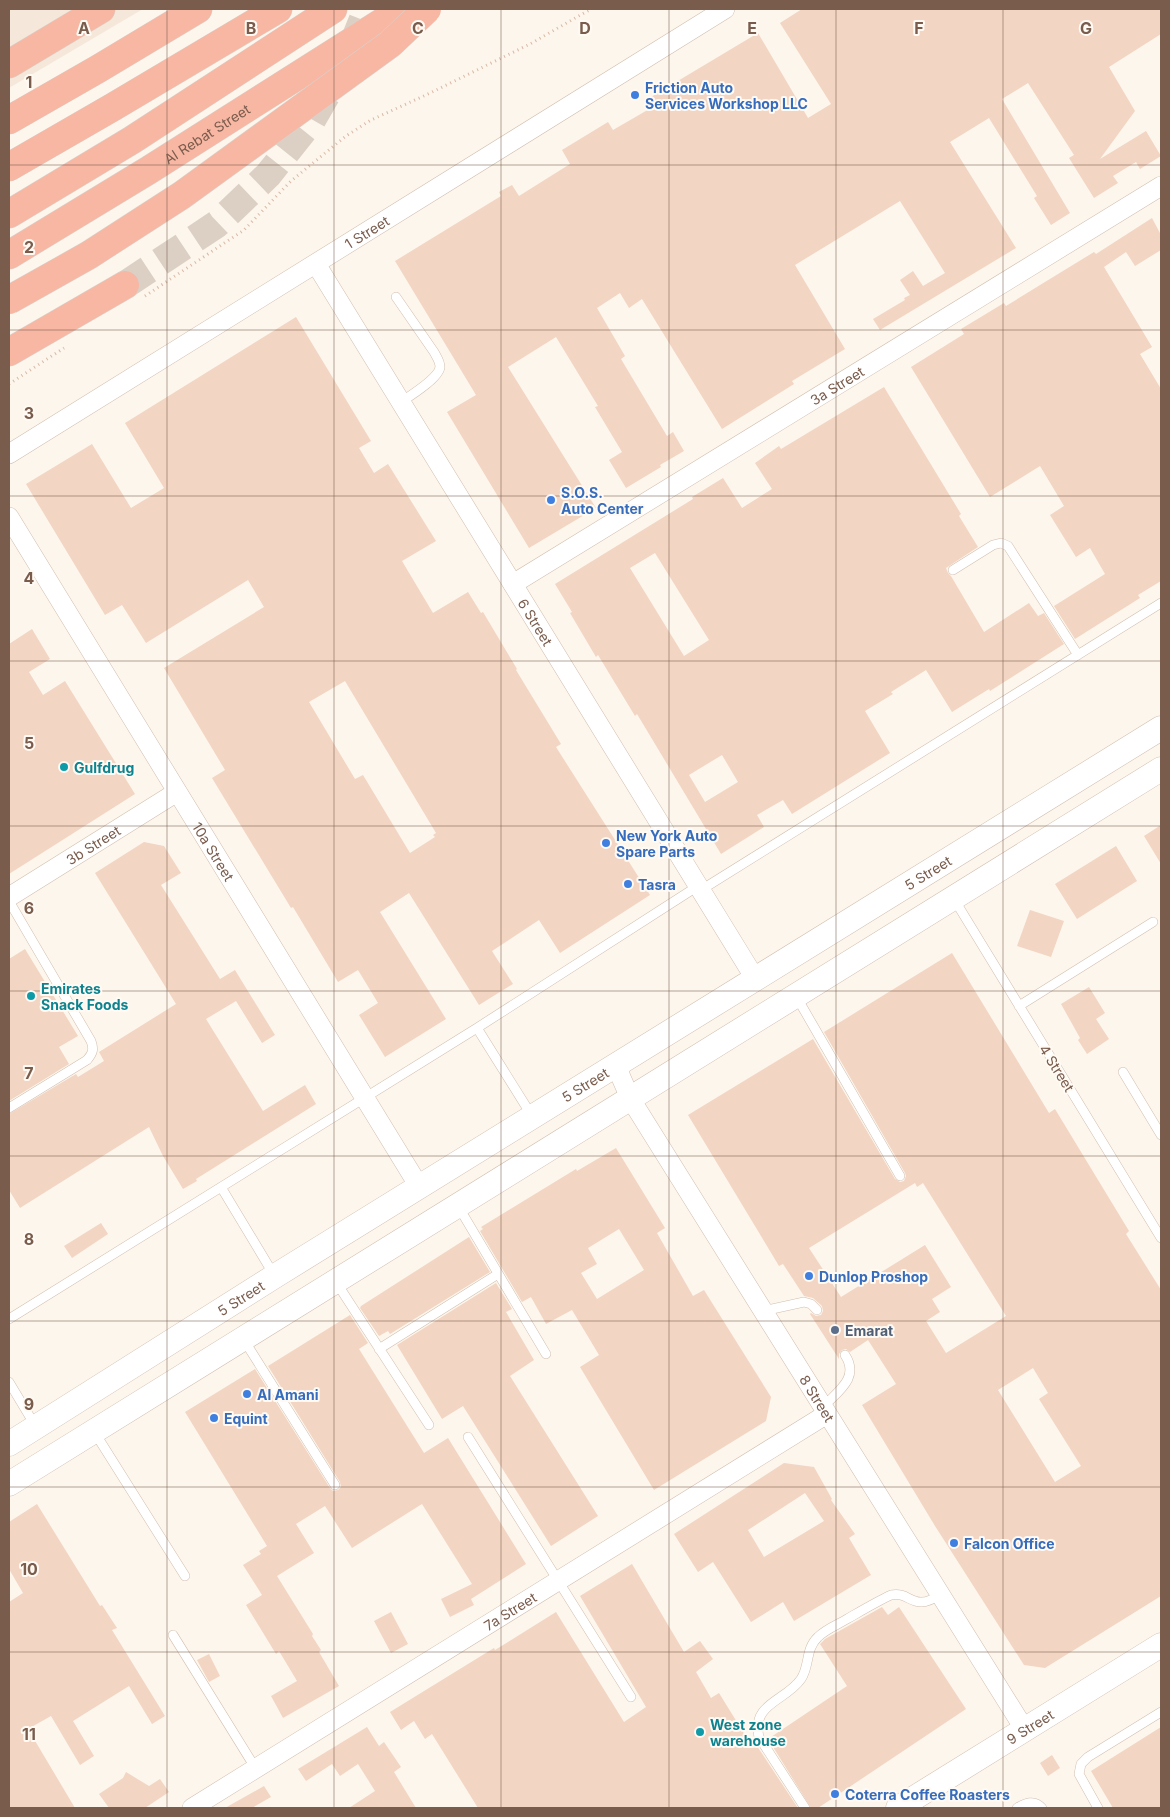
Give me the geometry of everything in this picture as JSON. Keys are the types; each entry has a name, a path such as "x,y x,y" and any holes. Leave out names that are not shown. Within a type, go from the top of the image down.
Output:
{"highway":[{"path":"9,64 101,9"},
{"path":"9,120 198,9"},
{"path":"9,167 278,9"},
{"path":"9,214 132,140 333,9"},
{"name":"Al Rebat Street","path":"9,255 157,165 403,9"},
{"path":"9,300 89,255 182,195 390,44 428,9"},
{"path":"9,49 61,33"},
{"path":"9,352 131,293"}],"street":[{"name":"1 Street","path":"9,454 725,9"},
{"name":"3a Street","path":"513,584 1161,186"},
{"name":"6 Street","path":"316,264 756,980"},
{"name":"10a Street","path":"9,517 420,1188"},
{"name":"5 Street","path":"9,1444 619,1062 756,980 1161,728"},
{"path":"9,1484 1161,769"},
{"name":"3b Street","path":"9,897 177,792"},
{"name":"8 Street","path":"619,1062 620,1075 630,1098 1025,1730"},
{"name":"7a Street","path":"192,1808 558,1581 825,1410"},
{"name":"9 Street","path":"898,1808 1161,1644"}],"lane":[{"path":"396,297 434,352 440,368 437,374 428,382 401,402"},
{"path":"953,570 994,545 1001,543 1008,546 1078,655"},
{"path":"9,1318 1161,603"},
{"name":"4 Street","path":"953,899 1161,1238"},
{"path":"9,901 91,1041 93,1048 92,1054 87,1060 9,1108"},
{"path":"1019,1006 1153,922"},
{"path":"796,996 900,1176"},
{"path":"476,1028 533,1117"},
{"path":"1123,1072 1161,1134"},
{"path":"221,1187 275,1276"},
{"path":"457,1205 546,1354"},
{"path":"378,1348 498,1274"},
{"path":"335,1281 429,1425"},
{"path":"763,1311 804,1302 811,1304 817,1310"},
{"path":"243,1338 335,1485"},
{"path":"825,1410 849,1379 850,1363 845,1355"},
{"path":"9,1382 36,1427"},
{"path":"94,1430 185,1576"},
{"path":"468,1437 631,1697"},
{"path":"805,1808 759,1737 758,1723 764,1710 802,1679 811,1647 822,1634 891,1595 901,1595 919,1602 929,1601 940,1595"},
{"path":"172,1635 256,1769"},
{"path":"1098,1808 1079,1774 1081,1764 1088,1757 1161,1712"},
{"path":"1017,1808 1030,1802 1042,1808"}],"path":[{"path":"131,293 244,230 291,181 346,136 371,120 537,40 591,9"},
{"path":"9,384 65,347"}],"shaded area":[{"path":"9,9 143,9 9,88"}],"building":[{"path":"802,9 1161,9 1161,34 1109,67 1135,111 1100,159 1146,131 1161,156 1140,169 1136,162 1113,176 1118,183 1094,198 1069,158 1074,155 1028,83 1002,99 1070,213 1051,225 1034,198 1037,196 989,118 950,142 1016,248 880,330 873,319 910,295 900,280 913,271 923,286 945,273 900,201 795,265 845,349 792,381 794,384 722,429 642,299 629,308 620,293 597,308 625,356 621,359 667,436 673,432 684,451 626,488 609,460 622,452 595,407 598,406 556,337 508,367 596,508 529,548 447,412 476,395 395,261 501,196 499,192 512,185 519,196 570,164 562,150 608,122 613,130 651,108 646,100 758,33 808,118 831,104 780,23"},
{"path":"1152,218 1161,235 1161,250 1135,266 1126,252 1104,267 1152,347 1140,354 1161,389 1161,581 1138,595 1140,598 1075,639 1054,606 1105,574 1090,548 1076,557 1050,515 1064,506 1040,466 990,497 911,367 964,334 961,329 1004,303 1006,306 1094,252 1096,254"},
{"path":"296,317 371,441 359,448 374,473 388,464 436,541 402,561 433,613 468,592 481,613 483,612 561,744 556,747 650,895 560,953 539,920 492,951 513,984 479,1005 409,893 380,912 446,1019 385,1057 359,1015 378,1003 358,970 338,982 212,778 225,770 164,668 264,607 248,580 146,643 122,605 105,615 26,484 92,444 131,508 164,488 125,423","holes":["345,681 436,833 433,835 435,837 410,853 363,775 355,779 309,702"]},
{"path":"884,387 961,514 959,516 978,547 946,568 984,632 1029,603 1038,616 1044,613 1064,644 990,691 989,689 952,712 926,670 891,692 893,694 865,711 890,753 792,814 783,800 757,815 764,827 721,854 637,714 635,716 598,655 596,657 555,584 693,499 692,497 723,478 742,508 772,489 755,463 779,446 781,449","holes":["655,553 709,640 684,656 630,568","722,755 738,782 705,802 689,775"]},
{"name":"Gulfdrug","path":"32,629 50,659 29,672 43,695 65,681 135,794 9,874 9,644"},
{"path":"1161,825 1161,864 1144,836"},
{"path":"144,842 164,846 181,873 161,885 220,979 235,970 275,1035 262,1043 236,1001 206,1019 263,1111 305,1085 316,1104 183,1189 163,1156 149,1127 20,1208 9,1190 9,1114 76,1074 78,1077 104,1061 99,1052 176,1004 95,873"},
{"path":"1116,846 1137,881 1077,919 1055,884"},
{"path":"1030,910 1064,921 1051,957 1017,946"},
{"name":"Emirates Snack Foods","path":"25,949 78,1036 59,1047 69,1064 9,1101 9,959"},
{"path":"952,953 1049,1113 1055,1109 1129,1231 1126,1234 1161,1290 1161,1596 1045,1668 1024,1665 935,1526 862,1405 896,1384 868,1340 850,1352 846,1349 842,1350 839,1354 839,1359 810,1314 821,1315 823,1311 822,1306 813,1298 804,1296 783,1264 779,1266 688,1115 813,1039 895,1179 900,1182 904,1181 905,1173 824,1032","holes":["915,1183 917,1187 923,1183 1006,1316 946,1353 926,1321 940,1312 932,1299 951,1287 925,1245 841,1297 809,1248","1033,1368 1048,1393 1039,1399 1081,1466 1055,1482 998,1390"]},
{"path":"1089,987 1105,1013 1096,1019 1109,1039 1087,1054 1078,1040 1080,1038 1061,1004"},
{"path":"616,1148 665,1228 657,1233 693,1296 704,1290 771,1397 766,1421 654,1490 580,1367 599,1355 572,1310 546,1324 531,1297 522,1302 480,1231 483,1229 481,1227 576,1169 577,1171","holes":["619,1229 644,1270 597,1299 581,1273 597,1264 588,1248"]},
{"path":"101,1223 108,1234 72,1258 64,1246"},
{"path":"469,1237 490,1272 390,1334 388,1331 379,1336 360,1308 361,1306"},
{"path":"496,1283 512,1309 506,1312 534,1360 510,1376 598,1516 551,1546 463,1406 442,1419 397,1345"},
{"path":"350,1315 368,1343 359,1349 424,1453 448,1438 526,1564 471,1599 474,1605 450,1617 441,1599 472,1584 422,1504 352,1548 325,1506 296,1524 314,1553 277,1576 313,1634 312,1636 321,1650 319,1652 339,1686 283,1718 271,1696 297,1681 279,1651 276,1654 246,1605 262,1595 243,1565 261,1554 259,1551 267,1546 185,1412 255,1369 330,1488 333,1491 338,1490 341,1487 340,1482 268,1366"},
{"path":"784,1463 814,1467 831,1500 855,1534 849,1538 871,1575 794,1621 783,1602 751,1622 713,1562 698,1572 674,1534","holes":["805,1493 824,1521 764,1557 748,1530"]},
{"path":"37,1504 100,1606 102,1605 117,1628 112,1630 165,1716 152,1724 129,1686 73,1721 94,1756 80,1765 51,1716 28,1729 75,1808 9,1808 9,1602 23,1593 9,1569 9,1522"},
{"path":"632,1564 684,1652 700,1641 713,1659 696,1672 711,1698 719,1693 753,1748 757,1746 798,1808 478,1808 432,1734 425,1739 414,1721 401,1730 390,1712 556,1612 624,1722 646,1707 580,1596"},
{"path":"882,1607 888,1615 899,1607 966,1709 818,1808 811,1808 768,1739 847,1686 820,1644 825,1639"},
{"path":"391,1612 408,1644 391,1653 374,1621"},
{"path":"209,1654 220,1676 209,1682 197,1660"},
{"path":"367,1727 379,1746 384,1742 401,1767 394,1772 416,1808 349,1808 375,1791 358,1764 340,1776 332,1764 306,1781 298,1769"},
{"path":"1161,1727 1161,1808 1113,1808 1091,1771"},
{"path":"1052,1755 1060,1768 1048,1776 1040,1763"},
{"path":"126,1772 149,1786 160,1779 169,1792 145,1808 109,1808 99,1794 123,1778"},
{"path":"264,1786 271,1797 252,1808 225,1808"}],"tunnel":[{"path":"125,285 217,224 268,175 312,120 347,59 367,9"}],"place":[{"name":"Friction Auto Services Workshop LLC","path":"635,95"},
{"name":"S.O.S. Auto Center","path":"551,500"},
{"name":"Gulfdrug","path":"64,767"},
{"name":"New York Auto Spare Parts","path":"606,843"},
{"name":"Tasra","path":"628,884"},
{"name":"Emirates Snack Foods","path":"31,996"},
{"name":"Dunlop Proshop","path":"809,1276"},
{"name":"Emarat","path":"835,1330"},
{"name":"Al Amani","path":"247,1394"},
{"name":"Equint","path":"214,1418"},
{"name":"Falcon Office","path":"954,1543"},
{"name":"West zone warehouse","path":"700,1732"},
{"name":"Coterra Coffee Roasters","path":"835,1794"}]}
